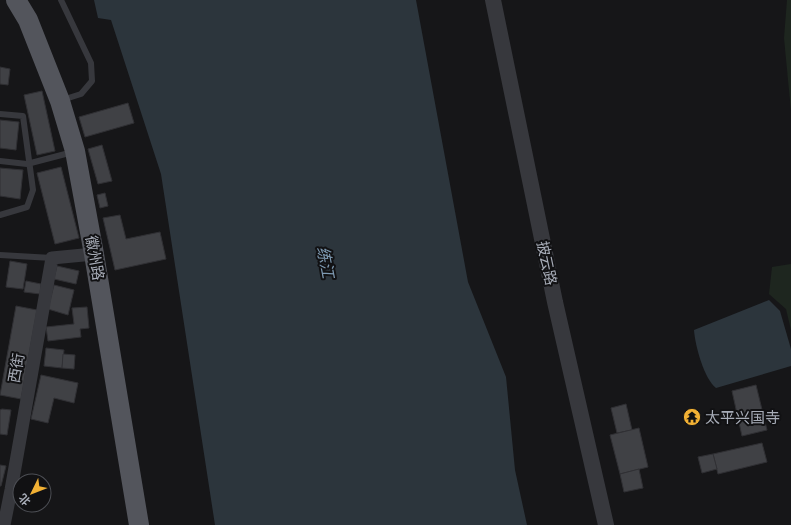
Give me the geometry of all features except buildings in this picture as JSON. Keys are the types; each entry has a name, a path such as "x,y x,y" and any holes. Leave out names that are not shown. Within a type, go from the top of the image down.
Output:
{"main road":[{"name":"徽州路","path":"16,0 28,20 60,101 75,151 94,254 139,525"}],"street":[{"name":"披云路","path":"493,0 555,302 606,525"},
{"path":"52,258 94,254"},
{"name":"西街","path":"4,525 12,490 52,258"}],"lane":[{"path":"60,101 81,94 92,81 91,63 61,0"},
{"path":"0,114 23,116 33,190 27,207 0,215"},
{"path":"0,161 29,164 75,151"},
{"path":"0,255 52,258"}],"shaded area":[{"path":"787,0 791,0 791,111 784,38"},
{"path":"791,264 791,330 786,309 769,294 772,267"}],"water":[{"name":"练江","path":"94,0 416,0 468,282 506,377 515,470 527,525 215,525 161,174 111,20 98,18"},
{"path":"769,300 780,311 791,349 791,366 716,388 704,370 698,353 694,330"}],"place":[{"name":"太平兴国寺","path":"692,417"}]}
